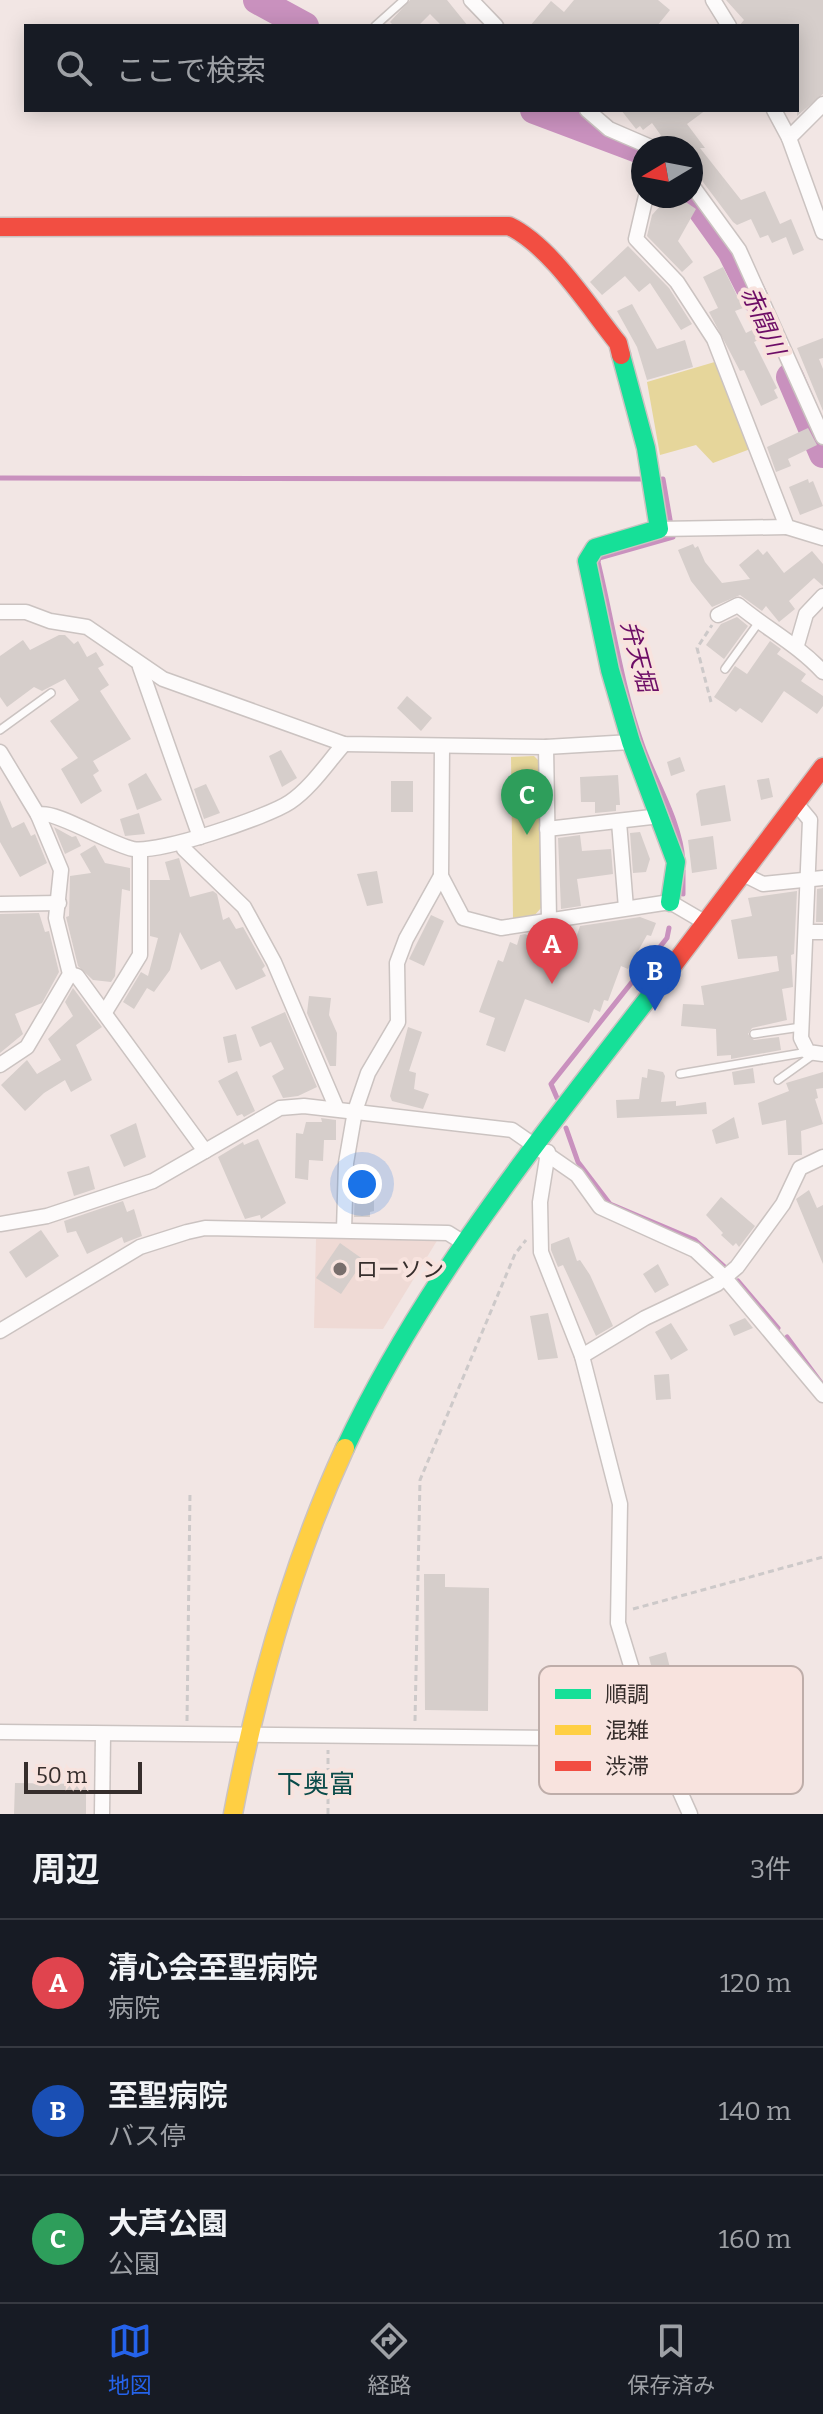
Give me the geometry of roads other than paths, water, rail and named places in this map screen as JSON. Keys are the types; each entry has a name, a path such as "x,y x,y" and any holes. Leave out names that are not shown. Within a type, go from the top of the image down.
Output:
{"street":[{"path":"471,0 494,24"},
{"path":"713,0 728,24"},
{"path":"789,138 823,104"},
{"path":"589,112 609,129 631,138"},
{"path":"775,112 789,138 823,232"},
{"path":"703,200 739,250 823,437"},
{"path":"643,208 636,239 677,282 714,339 787,527"},
{"path":"0,227 509,226 522,232 546,254 618,343 668,528"},
{"path":"670,902 676,862 631,742 610,670 587,561 595,548 668,528 787,527 823,538"},
{"path":"797,645 806,614 823,596"},
{"path":"718,615 738,605 782,640 797,645 823,672"},
{"path":"0,612 26,612 50,621 87,627 104,635 140,667 163,679 344,744 546,747 631,742"},
{"path":"140,667 200,837"},
{"path":"38,815 46,812 59,815 102,839 140,850 183,843 289,803 344,744"},
{"path":"442,746 441,876 463,918 501,928 670,902 706,923"},
{"path":"546,747 549,919"},
{"path":"0,752 38,815 61,870 56,918 70,974 27,1047 0,1065"},
{"path":"233,1814 247,1734 276,1623 330,1481 402,1339 464,1243 542,1148 823,767"},
{"path":"795,802 810,820 816,878 806,932 801,1027 815,1053"},
{"path":"547,829 660,816"},
{"path":"619,822 626,908"},
{"path":"183,843 184,849 244,907 274,962 337,1109"},
{"path":"105,1012 140,955 140,850"},
{"path":"743,874 763,884 816,878"},
{"path":"344,1230 346,1163 355,1111 368,1073 398,1022 397,963 406,939 441,876"},
{"path":"0,904 49,900 59,903"},
{"path":"806,932 823,932"},
{"path":"70,974 77,976 105,1012 205,1151"},
{"path":"0,1224 47,1216 139,1187 280,1108 337,1109 512,1130 577,1175 600,1207 695,1250 725,1278 823,1395"},
{"path":"542,1148 541,1252 582,1356 620,1504 618,1613 630,1666"},
{"path":"582,1356 645,1318 725,1278 760,1241 800,1168 823,1157"},
{"path":"0,1331 140,1247 205,1228 448,1233 464,1243"},
{"path":"0,1732 539,1738"},
{"path":"102,1814 103,1734"},
{"path":"681,1794 690,1814"}],"lane":[{"path":"377,24 404,0"},
{"path":"725,669 759,622"},
{"path":"0,730 51,693"},
{"path":"754,1034 801,1027"},
{"path":"680,1074 815,1053"},
{"path":"778,1080 815,1053"}],"waterway":[{"name":"赤間川","path":"257,0 301,24"},
{"name":"赤間川","path":"539,112 631,146"},
{"name":"赤間川","path":"700,208 731,251 755,299"},
{"name":"赤間川","path":"790,377 823,454"},
{"path":"0,478 642,479"},
{"name":"弁天堀","path":"658,480 663,479 673,537 599,558 598,562 635,722 672,816 683,861"},
{"name":"弁天堀","path":"683,871 683,894"},
{"name":"弁天堀","path":"557,1098 551,1084 667,938 669,928"},
{"name":"弁天堀","path":"566,1128 578,1162 610,1204 695,1240 727,1269"},
{"name":"弁天堀","path":"738,1281 778,1328"},
{"name":"弁天堀","path":"787,1337 822,1384"}],"place":[{"name":"大芦公園","path":"527,835"},
{"name":"清心会至聖病院","path":"552,984"},
{"name":"至聖病院","path":"655,1011"},
{"name":"ローソン","path":"340,1269"}],"district":[{"name":"下奥富","path":"316,1784"}]}
